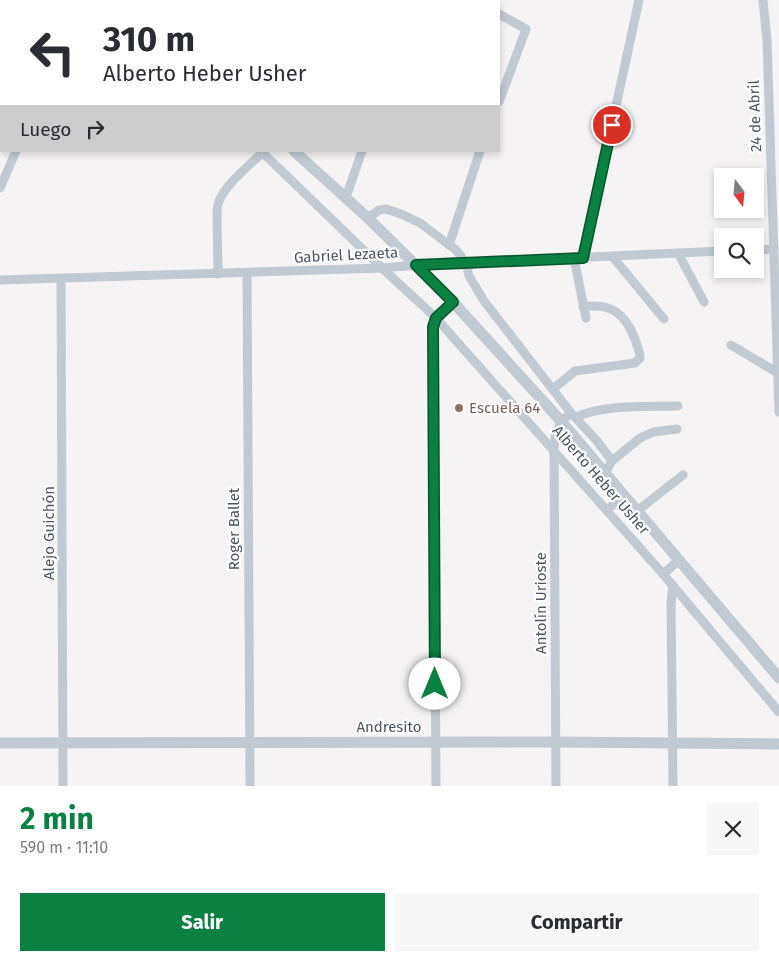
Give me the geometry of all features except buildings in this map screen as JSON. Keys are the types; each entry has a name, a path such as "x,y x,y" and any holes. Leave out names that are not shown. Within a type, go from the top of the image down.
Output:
{"street":[{"path":"583,258 639,0"},
{"name":"24 de Abril","path":"763,0 767,40 779,412"},
{"path":"500,15 526,29 500,99"},
{"path":"769,112 779,112"},
{"path":"0,188 16,152"},
{"path":"218,274 217,209 220,198 228,187 263,152"},
{"name":"Alberto Heber Usher","path":"263,152 436,318 554,449 778,707"},
{"name":"Alberto Heber Usher","path":"295,152 346,197 453,302 561,422 777,673"},
{"path":"346,197 362,152"},
{"path":"449,245 480,152"},
{"path":"368,218 379,210 386,209 401,214 420,223 456,250 466,263 469,276 484,301 552,389 612,461"},
{"path":"764,250 774,249"},
{"name":"Gabriel Lezaeta","path":"0,280 382,268 714,251"},
{"path":"678,253 704,302"},
{"path":"612,256 664,319"},
{"path":"574,258 586,318"},
{"name":"Roger Ballet","path":"247,273 250,786"},
{"name":"Alejo Guichón","path":"61,279 64,786"},
{"path":"436,786 433,327 436,318 453,302"},
{"path":"552,389 575,371 635,363 640,358 640,352 632,332 619,314 611,308 602,306 583,307"},
{"path":"732,345 778,374"},
{"path":"561,422 574,415 590,411 626,407 678,406"},
{"name":"Antolín Urioste","path":"556,786 554,449 555,436 561,422"},
{"path":"605,473 612,461 640,438 653,432 676,429"},
{"path":"637,511 683,475"},
{"path":"607,510 624,496"},
{"path":"663,574 679,560"},
{"path":"673,585 671,603 674,786"},
{"name":"Andresito","path":"0,743 556,742 779,744"}],"place":[{"name":"Escuela 64","path":"459,408"}],"route":[{"path":"435,684 433,327 436,318 453,302 416,265 583,258 612,125"}]}
